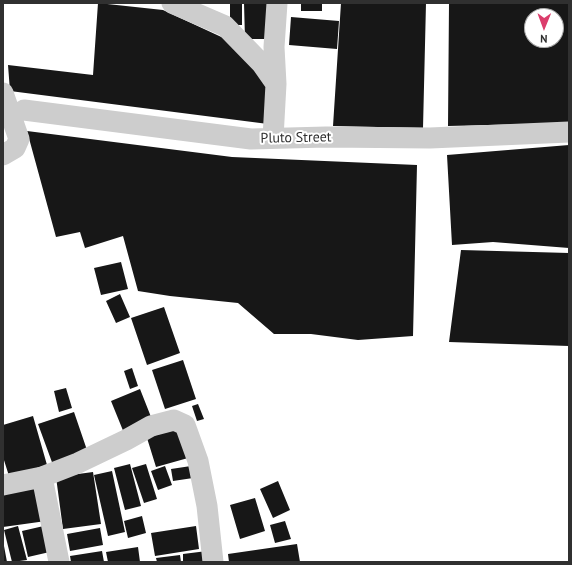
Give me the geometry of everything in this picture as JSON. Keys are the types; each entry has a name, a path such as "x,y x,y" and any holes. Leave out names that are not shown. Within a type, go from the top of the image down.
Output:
{"street":[{"path":"172,3 225,26 262,64 276,84"},
{"path":"273,138 276,84 274,47 277,3"},
{"path":"3,94 19,139 15,148 3,155"},
{"name":"Pluto Street","path":"24,110 251,139 430,138 569,132"},
{"path":"3,485 42,477 78,463 151,426 174,420 184,425 198,461 207,506 213,562"},
{"path":"42,477 60,562"}],"building":[{"path":"98,3 163,10 230,41 270,85 268,124 10,91 8,65 93,75"},
{"path":"230,3 242,3 242,25 230,25"},
{"path":"244,3 270,3 270,39 245,39"},
{"path":"301,3 322,3 322,11 301,11"},
{"path":"341,3 426,3 423,128 333,126"},
{"path":"449,3 569,3 569,123 448,126"},
{"path":"291,17 339,21 337,49 289,45"},
{"path":"27,131 232,157 417,165 413,336 358,340 311,334 274,334 238,303 138,291 123,236 85,248 80,232 56,237"},
{"path":"569,145 569,248 493,242 452,245 447,155"},
{"path":"461,250 569,253 569,346 449,342"},
{"path":"121,262 128,289 101,295 94,268"},
{"path":"120,294 130,317 116,323 106,301"},
{"path":"164,307 180,353 147,365 131,318"},
{"path":"183,360 196,399 165,409 152,370"},
{"path":"132,368 138,386 130,389 124,371"},
{"path":"66,388 72,408 59,412 54,391"},
{"path":"140,389 153,422 124,433 111,401"},
{"path":"198,404 204,419 197,421 192,406"},
{"path":"74,412 88,453 53,465 38,424"},
{"path":"33,416 47,465 9,476 3,457 3,425"},
{"path":"179,428 188,458 156,467 147,438"},
{"path":"130,464 141,506 125,510 114,468"},
{"path":"146,464 157,499 144,503 132,468"},
{"path":"165,466 172,485 158,490 151,471"},
{"path":"191,466 193,478 173,481 171,469"},
{"path":"112,471 125,532 108,536 94,475"},
{"path":"93,472 101,524 63,529 56,477"},
{"path":"278,481 290,510 273,518 260,489"},
{"path":"40,483 46,521 3,527 3,489"},
{"path":"255,498 265,531 240,539 230,505"},
{"path":"142,516 146,533 128,538 124,521"},
{"path":"285,521 291,539 275,543 270,525"},
{"path":"48,525 54,551 28,557 22,531"},
{"path":"18,526 27,560 12,562 4,530"},
{"path":"196,526 199,549 155,556 151,533"},
{"path":"100,528 103,545 70,551 67,534"},
{"path":"297,544 300,562 229,562 228,554"},
{"path":"4,546 7,562 3,562"},
{"path":"138,547 140,562 108,562 106,552"},
{"path":"102,551 104,562 71,562 70,556"},
{"path":"207,551 209,562 183,562 183,554"},
{"path":"180,555 181,562 157,562 156,558"}]}
